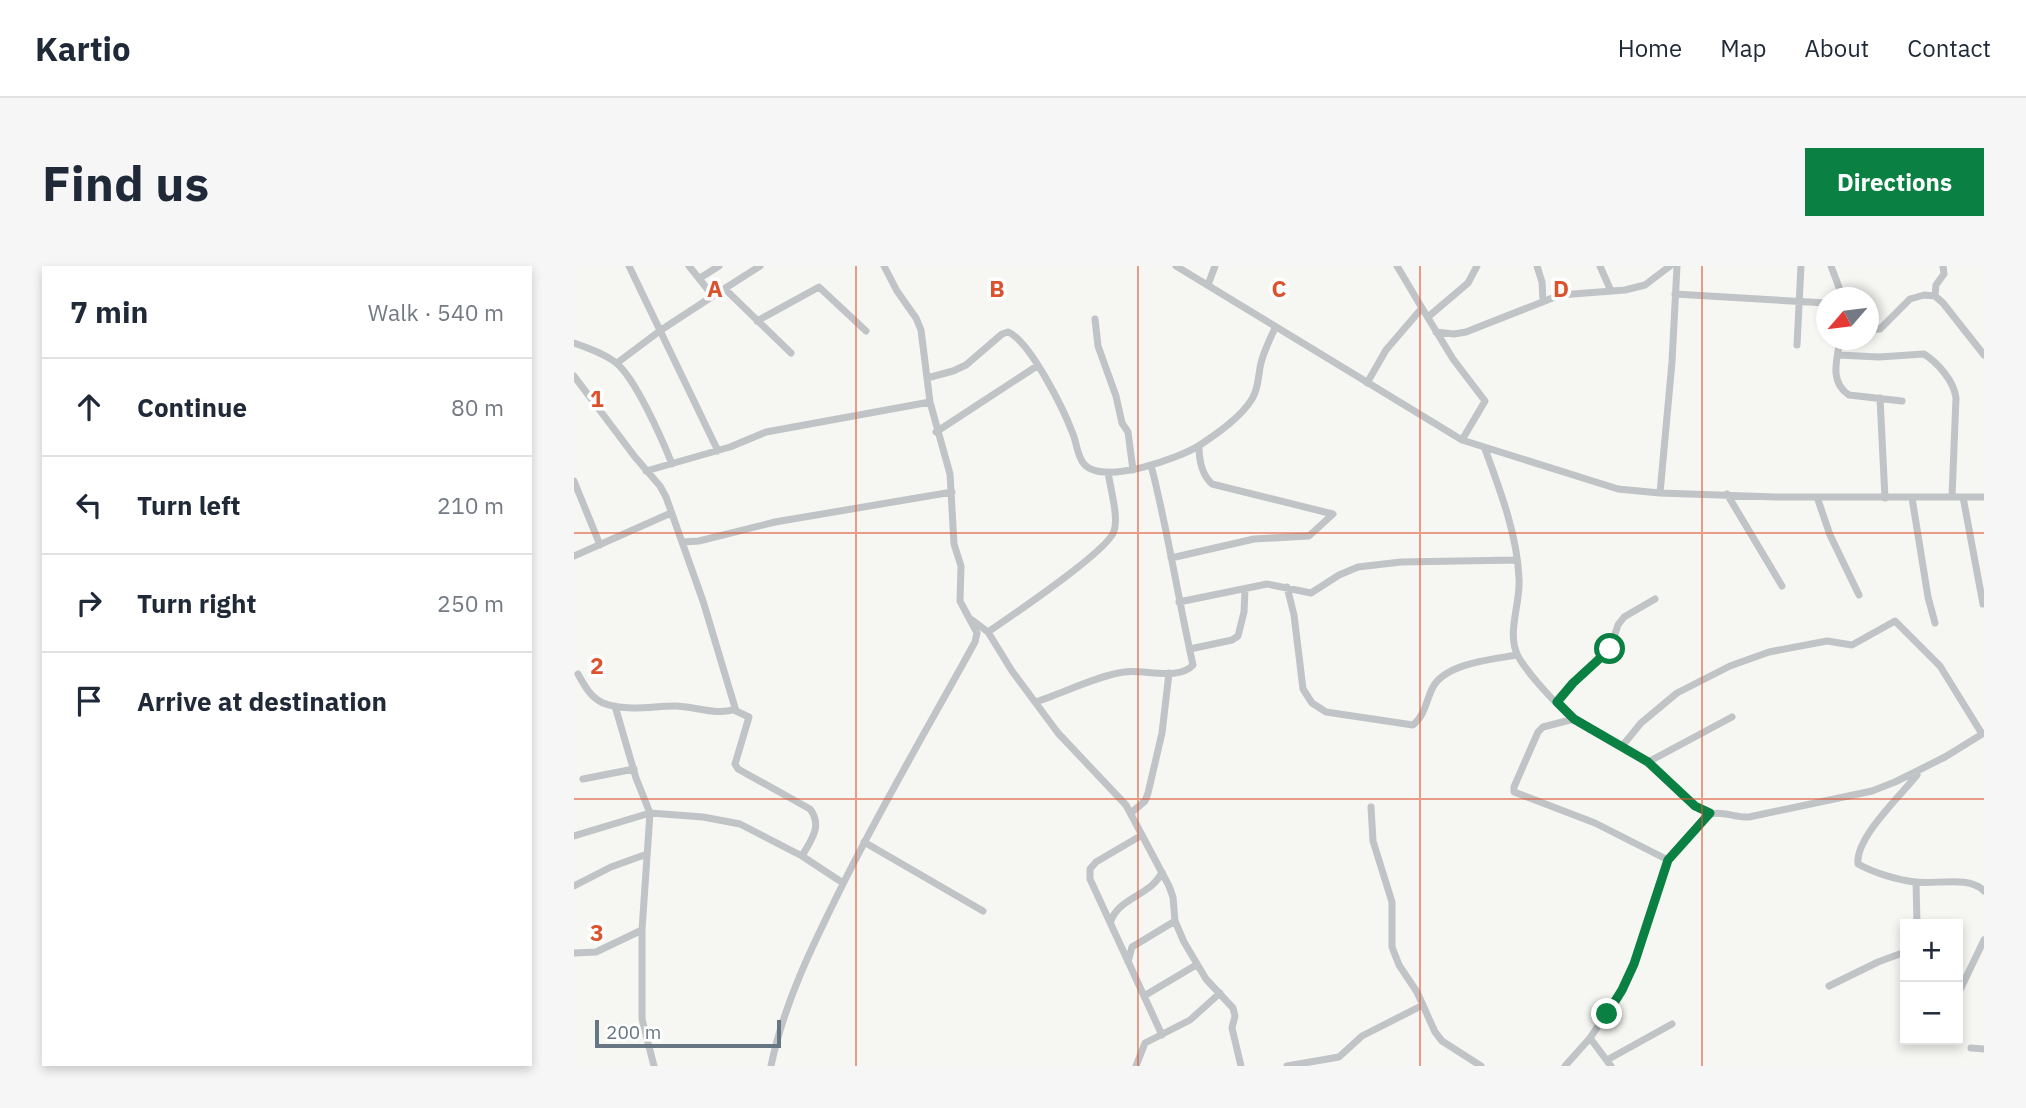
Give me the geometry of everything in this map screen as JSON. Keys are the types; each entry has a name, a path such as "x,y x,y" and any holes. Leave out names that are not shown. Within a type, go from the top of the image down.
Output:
{"street":[{"path":"629,266 718,451"},
{"path":"689,266 713,296"},
{"path":"700,278 719,266"},
{"path":"617,363 661,330 760,266"},
{"path":"771,1066 808,955 864,842 975,642 977,633 960,601 961,566 954,544 950,474 936,432 919,324 884,266"},
{"path":"1176,266 1462,440 1618,489 1660,493 1817,497 1984,498"},
{"path":"1208,285 1215,266"},
{"path":"1397,266 1460,369 1485,401 1462,440"},
{"path":"1428,317 1468,283 1477,266"},
{"path":"1537,266 1542,282 1543,301"},
{"path":"1601,266 1611,291"},
{"path":"1436,332 1466,332 1543,301 1574,292 1611,291 1645,285 1670,266"},
{"path":"1660,493 1677,266"},
{"path":"1797,345 1801,266"},
{"path":"1831,266 1839,287"},
{"path":"1935,296 1936,285 1944,274 1943,266"},
{"path":"757,321 819,286 866,331"},
{"path":"725,289 790,353"},
{"path":"1675,294 1816,302"},
{"path":"1879,328 1910,299 1924,295 1935,296 1984,355"},
{"path":"1367,383 1385,350 1422,308"},
{"path":"1095,319 1098,346 1116,396 1122,423 1128,432 1133,470"},
{"path":"927,378 966,365 1008,332 1023,342 1037,366 1073,434 1086,467 1108,472 1133,470 1199,446 1241,413 1253,398 1261,361 1275,328"},
{"path":"574,344 617,363 626,374 656,425 672,464"},
{"path":"1839,350 1837,384 1849,395 1902,401"},
{"path":"1838,355 1879,357 1924,354 1951,382 1956,398 1952,497"},
{"path":"936,432 1037,366"},
{"path":"574,376 660,486 683,542 735,709 749,718 736,764 738,769 810,809 817,823 802,856"},
{"path":"1880,398 1885,498"},
{"path":"646,471 718,451 766,432 930,402"},
{"path":"1171,558 1254,539 1309,536 1333,514 1212,484 1206,478 1199,461 1199,446"},
{"path":"1485,449 1508,518 1517,559 1519,595 1513,633 1517,655 1574,719 1648,762 1695,806 1710,813 1749,817 1872,791 1920,771 1983,734 1940,666 1895,621 1852,645 1828,641 1769,652 1730,666 1677,693 1641,723 1623,746"},
{"path":"1035,702 1124,672 1169,673 1193,665 1151,465"},
{"path":"988,632 1074,570 1112,537 1116,524 1108,472"},
{"path":"574,481 600,545"},
{"path":"683,542 699,541 775,522 952,492"},
{"path":"1727,494 1782,586"},
{"path":"1817,497 1830,535 1859,596"},
{"path":"1963,497 1983,604"},
{"path":"1912,498 1928,597 1935,623"},
{"path":"574,556 671,513"},
{"path":"1179,602 1267,584 1311,593 1350,569 1401,562 1517,559"},
{"path":"1287,587 1294,615 1303,689 1312,703 1326,712 1413,725 1420,720 1435,683 1452,671 1477,661 1517,655"},
{"path":"1190,649 1233,640 1238,636 1244,612 1245,589"},
{"path":"1557,702 1573,683 1610,649 1618,625 1624,617 1655,599"},
{"path":"972,620 988,632 1058,733 1131,813 1173,897 1175,921 1196,965 1233,1008 1235,1016 1232,1028 1241,1066"},
{"path":"1131,813 1145,801 1148,793 1162,733 1169,673"},
{"path":"578,674 590,695 607,705 675,706 720,712 735,709"},
{"path":"615,706 650,813 642,930 642,1020 654,1066"},
{"path":"1648,762 1732,717"},
{"path":"1574,719 1543,727 1538,732 1514,792 1595,823 1668,860"},
{"path":"583,779 634,769"},
{"path":"1920,771 1863,843 1857,862 1864,867 1916,883 1972,883 1984,891"},
{"path":"1371,807 1373,841 1392,902 1392,947 1399,965 1442,1041 1481,1066"},
{"path":"574,836 650,813 703,817 740,824 802,856 843,883"},
{"path":"1565,1066 1590,1038 1622,990 1634,964 1668,860 1710,813"},
{"path":"1142,835 1096,862 1090,869 1090,879 1162,1035"},
{"path":"864,842 982,911"},
{"path":"574,886 611,867 647,854"},
{"path":"1111,922 1117,910 1153,886 1162,872"},
{"path":"1916,883 1917,919"},
{"path":"1128,962 1132,947 1175,921"},
{"path":"574,953 596,952 642,930"},
{"path":"1963,984 1984,940"},
{"path":"1829,986 1900,954"},
{"path":"1144,996 1196,965"},
{"path":"1136,1066 1145,1043 1190,1020 1220,993"},
{"path":"1287,1066 1339,1056 1362,1036 1423,1005"},
{"path":"1590,1038 1609,1063 1672,1024"},
{"path":"1971,1048 1984,1049"}],"route":[{"path":"1607,1014 1634,964 1668,860 1710,813 1695,806 1648,762 1574,719 1557,702 1573,683 1610,649"}]}
